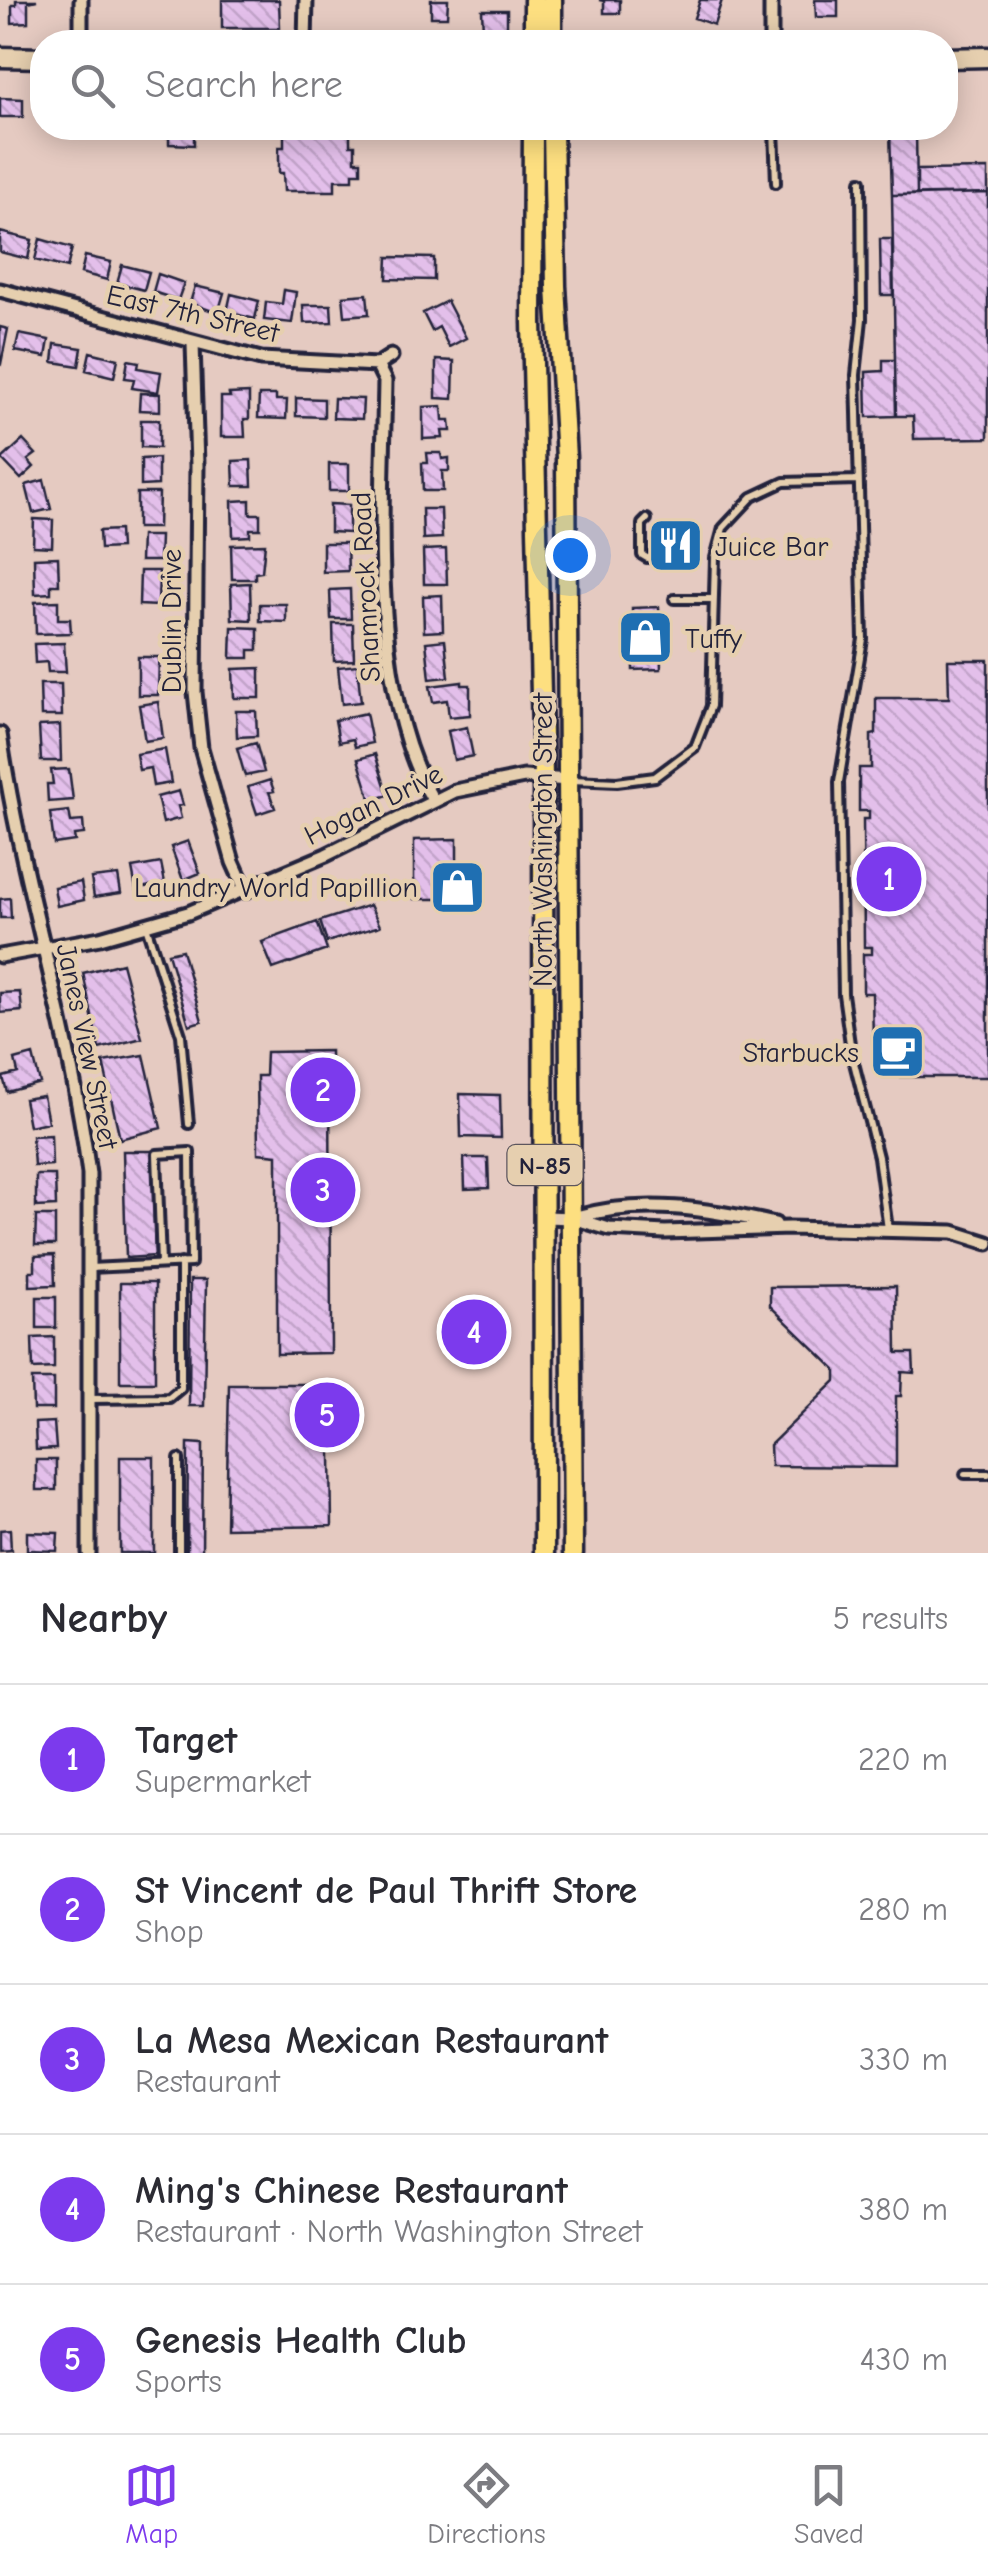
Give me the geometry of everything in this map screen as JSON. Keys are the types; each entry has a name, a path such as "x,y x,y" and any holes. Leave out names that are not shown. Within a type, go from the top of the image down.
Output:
{"main road":[{"path":"534,0 534,30"},
{"path":"552,0 552,30"},
{"path":"0,57 30,58"},
{"path":"958,58 988,57"},
{"name":"North Washington Street","path":"533,140 532,322 538,476 546,1217 544,1553"},
{"name":"North Washington Street","path":"553,140 556,286 566,458 573,1553"}],"street":[{"path":"81,0 81,30"},
{"path":"306,0 306,30"},
{"path":"771,0 771,30"},
{"name":"East 7th Street","path":"0,290 261,360 378,366"},
{"name":"Dublin Drive","path":"193,344 198,465 194,633 199,730 232,862 246,891"},
{"path":"378,366 391,356"},
{"name":"Shamrock Road","path":"378,366 385,382 383,532 392,664 399,709 415,762 433,800"},
{"name":"Janes View Street","path":"0,734 11,812 82,1120 89,1174 89,1553"},
{"name":"Hogan Drive","path":"0,956 43,950 146,925 246,891 433,800 479,784 542,778 570,780"},
{"path":"573,1218 608,1208 672,1208 737,1216 789,1228"},
{"path":"546,1217 573,1218 609,1228 665,1232 789,1228 953,1232 988,1243"}],"lane":[{"path":"774,140 776,183"},
{"path":"861,181 862,319 856,376 863,639 839,782 842,994 851,1050 878,1157 888,1230"},
{"name":"Hogan Drive","path":"570,780 617,782 655,778 694,747 711,706 715,558 723,528 752,497 784,482 858,480"},
{"path":"647,518 642,524 642,554 647,558 692,555"},
{"path":"674,599 713,599"},
{"path":"146,925 180,1035 189,1124"},
{"path":"89,1268 181,1263 191,1262 190,1152 157,1154 160,1264"},
{"path":"90,1399 169,1398 178,1394 182,1388 181,1263"},
{"path":"179,1459 179,1553"},
{"path":"965,1474 988,1474"}],"building":[{"path":"16,0 37,0 28,2 28,22 12,23 12,5 16,5"},
{"path":"222,0 279,0 280,28 222,28"},
{"path":"431,0 448,0 447,17 431,17"},
{"path":"599,0 620,0 620,13 604,13 604,1"},
{"path":"700,0 722,0 714,25 694,18"},
{"path":"815,0 838,0 838,17 816,17"},
{"path":"482,10 507,10 507,30 483,30"},
{"path":"0,98 23,99 23,117 0,117"},
{"path":"169,140 194,140 194,145 169,144"},
{"path":"284,140 350,140 350,145 355,145 355,161 361,161 361,173 353,173 353,180 335,180 335,191 284,191 279,147 284,147"},
{"path":"890,140 916,140 917,195 892,195"},
{"path":"988,169 988,193 917,195 917,170"},
{"path":"988,193 988,438 914,439 913,416 896,416 892,195"},
{"path":"0,232 32,240 28,259 0,252"},
{"path":"40,239 72,248 67,268 35,260"},
{"path":"880,239 892,239 893,295 881,295"},
{"path":"85,256 111,262 107,280 81,273"},
{"path":"388,257 434,258 434,280 387,279"},
{"path":"122,265 149,272 144,290 117,283"},
{"path":"158,274 184,283 178,300 153,292"},
{"path":"195,286 224,293 218,313 190,303"},
{"path":"284,290 296,292 292,323 264,320 266,302 282,304"},
{"path":"231,294 259,301 255,319 227,312"},
{"path":"367,294 369,314 345,316 343,296"},
{"path":"447,301 466,338 449,347 439,327 432,331 423,313"},
{"path":"303,305 331,305 332,322 304,323"},
{"path":"0,327 8,329 1,364 0,363"},
{"path":"19,334 49,340 46,357 15,351"},
{"path":"55,344 82,348 79,366 53,362"},
{"path":"90,352 118,359 114,377 86,370"},
{"path":"128,360 139,362 138,368 161,372 158,392 132,388 134,379 125,378"},
{"path":"436,360 454,361 453,399 436,398"},
{"path":"883,360 895,360 896,416 867,417 866,372 883,371"},
{"path":"140,393 160,394 160,411 139,410"},
{"path":"249,393 245,437 221,437 221,397"},
{"path":"259,395 287,400 286,419 258,418"},
{"path":"296,398 324,399 324,417 296,416"},
{"path":"334,398 363,399 362,419 333,418"},
{"path":"442,406 443,420 450,420 451,431 442,431 443,438 423,439 423,407"},
{"path":"141,420 159,420 159,448 141,447"},
{"path":"23,440 36,454 28,460 34,467 21,479 2,459"},
{"path":"427,453 441,453 442,459 449,458 449,471 442,471 443,491 423,491 422,463 428,463"},
{"path":"158,458 158,485 141,486 141,459"},
{"path":"251,460 252,486 234,486 233,461"},
{"path":"329,464 349,464 349,491 329,491"},
{"path":"44,480 51,509 33,513 26,485"},
{"path":"137,493 159,493 158,528 137,528"},
{"path":"250,500 250,514 260,514 260,529 250,529 250,536 233,537 232,501"},
{"path":"330,504 349,505 349,533 330,532"},
{"path":"422,509 441,509 442,538 423,539"},
{"path":"34,519 53,520 52,547 33,546"},
{"path":"119,530 120,548 100,549 99,531"},
{"path":"141,536 160,536 159,561 140,561"},
{"path":"681,539 682,552 656,552 656,541"},
{"path":"323,543 347,543 348,571 323,572"},
{"path":"265,544 262,572 255,573 255,579 232,579 231,545"},
{"path":"446,549 447,584 424,584 423,550"},
{"path":"58,557 59,585 51,585 51,593 35,594 34,558"},
{"path":"140,571 159,571 158,606 139,605"},
{"path":"250,583 251,620 232,619 231,584"},
{"path":"350,589 351,619 331,619 330,590"},
{"path":"442,595 443,631 424,632 423,596"},
{"path":"58,601 58,619 70,619 71,633 36,634 35,602"},
{"path":"260,604 286,604 286,622 260,621"},
{"name":"Tuffy","path":"659,607 661,669 633,670 632,608"},
{"path":"333,624 353,624 354,660 334,661"},
{"path":"232,627 258,628 258,650 249,650 249,658 231,658"},
{"path":"445,640 449,677 430,679 426,642"},
{"path":"64,643 66,672 48,672 47,662 35,663 34,644"},
{"path":"138,657 159,657 158,695 138,695"},
{"path":"948,660 988,660 988,1077 884,1077 884,1049 873,1043 872,993 863,993 863,954 872,954 872,947 864,947 863,819 869,819 869,811 859,811 859,768 871,768 876,698 949,698"},
{"path":"357,665 361,702 342,704 338,667"},
{"path":"260,668 260,698 234,698 233,669"},
{"path":"462,682 470,685 470,715 449,717 447,700 433,702 430,686"},
{"path":"40,684 61,684 62,716 41,716"},
{"path":"158,702 163,738 145,741 139,705"},
{"path":"236,711 256,711 257,736 237,737"},
{"path":"366,713 372,743 355,747 353,739 339,742 335,720"},
{"path":"60,725 61,761 41,761 39,726"},
{"path":"467,727 473,756 454,760 448,731"},
{"path":"256,743 264,772 245,776 237,748"},
{"path":"165,749 171,783 153,786 150,768 139,770 136,754"},
{"path":"375,754 388,795 371,801 358,759"},
{"path":"69,769 73,800 48,802 47,784 53,784 51,770"},
{"path":"270,780 274,791 269,792 275,808 257,814 248,787"},
{"path":"179,791 181,818 163,823 157,797"},
{"path":"69,811 71,822 83,821 84,834 74,835 75,841 54,844 50,813"},
{"path":"457,839 457,899 414,899 414,840"},
{"path":"188,841 200,873 183,880 171,847"},
{"path":"161,863 165,883 136,889 132,868"},
{"path":"118,875 121,893 94,897 91,878"},
{"path":"81,882 84,900 57,906 54,887"},
{"path":"10,898 11,918 0,918 0,899"},
{"path":"370,905 380,926 327,942 320,921"},
{"path":"317,922 327,950 273,969 262,942"},
{"path":"182,950 202,1021 189,1025 168,953"},
{"path":"122,963 142,1038 99,1049 83,973"},
{"path":"20,992 22,1011 0,1013 0,993"},
{"path":"330,1051 331,1353 277,1354 277,1155 258,1153 257,1076 265,1076 266,1052"},
{"path":"33,1055 40,1083 7,1092 3,1077 18,1073 15,1060"},
{"path":"144,1055 161,1128 120,1139 103,1062"},
{"path":"460,1094 500,1095 501,1138 461,1137"},
{"path":"43,1096 48,1122 29,1126 24,1099"},
{"path":"51,1135 52,1165 34,1166 32,1136"},
{"path":"123,1151 152,1151 155,1256 126,1258"},
{"path":"464,1158 488,1158 489,1188 465,1189"},
{"path":"36,1175 55,1175 56,1206 36,1207"},
{"path":"36,1216 55,1216 55,1245 35,1245"},
{"path":"54,1255 55,1285 30,1286 35,1256"},
{"path":"190,1280 206,1280 204,1406 189,1406"},
{"path":"120,1283 155,1283 155,1382 120,1382"},
{"path":"896,1286 897,1353 913,1353 914,1373 902,1372 901,1396 896,1396 896,1467 771,1466 770,1445 836,1381 836,1370 770,1306 770,1287"},
{"path":"37,1297 56,1297 56,1328 37,1328"},
{"path":"501,1316 503,1347 471,1350 469,1318"},
{"path":"54,1337 54,1368 33,1369 32,1338"},
{"path":"32,1379 54,1379 54,1409 33,1409"},
{"path":"229,1384 330,1384 332,1526 226,1528"},
{"path":"54,1422 56,1449 36,1450 35,1423"},
{"path":"188,1443 203,1444 202,1553 187,1553"},
{"path":"120,1457 154,1457 154,1553 120,1553"},
{"path":"36,1460 56,1460 56,1490 36,1490"},
{"path":"10,1529 11,1550 0,1551 0,1530"},
{"path":"27,1532 58,1533 57,1551 27,1550"}],"place":[{"name":"Juice Bar","path":"676,546"},
{"name":"Tuffy","path":"646,638"},
{"name":"Target","path":"889,879"},
{"name":"Laundry World Papillion","path":"457,887"},
{"name":"Starbucks","path":"898,1052"},
{"name":"St Vincent de Paul Thrift Store","path":"323,1090"},
{"name":"La Mesa Mexican Restaurant","path":"323,1190"},
{"name":"Ming's Chinese Restaurant","path":"474,1332"},
{"name":"Genesis Health Club","path":"327,1415"}]}
